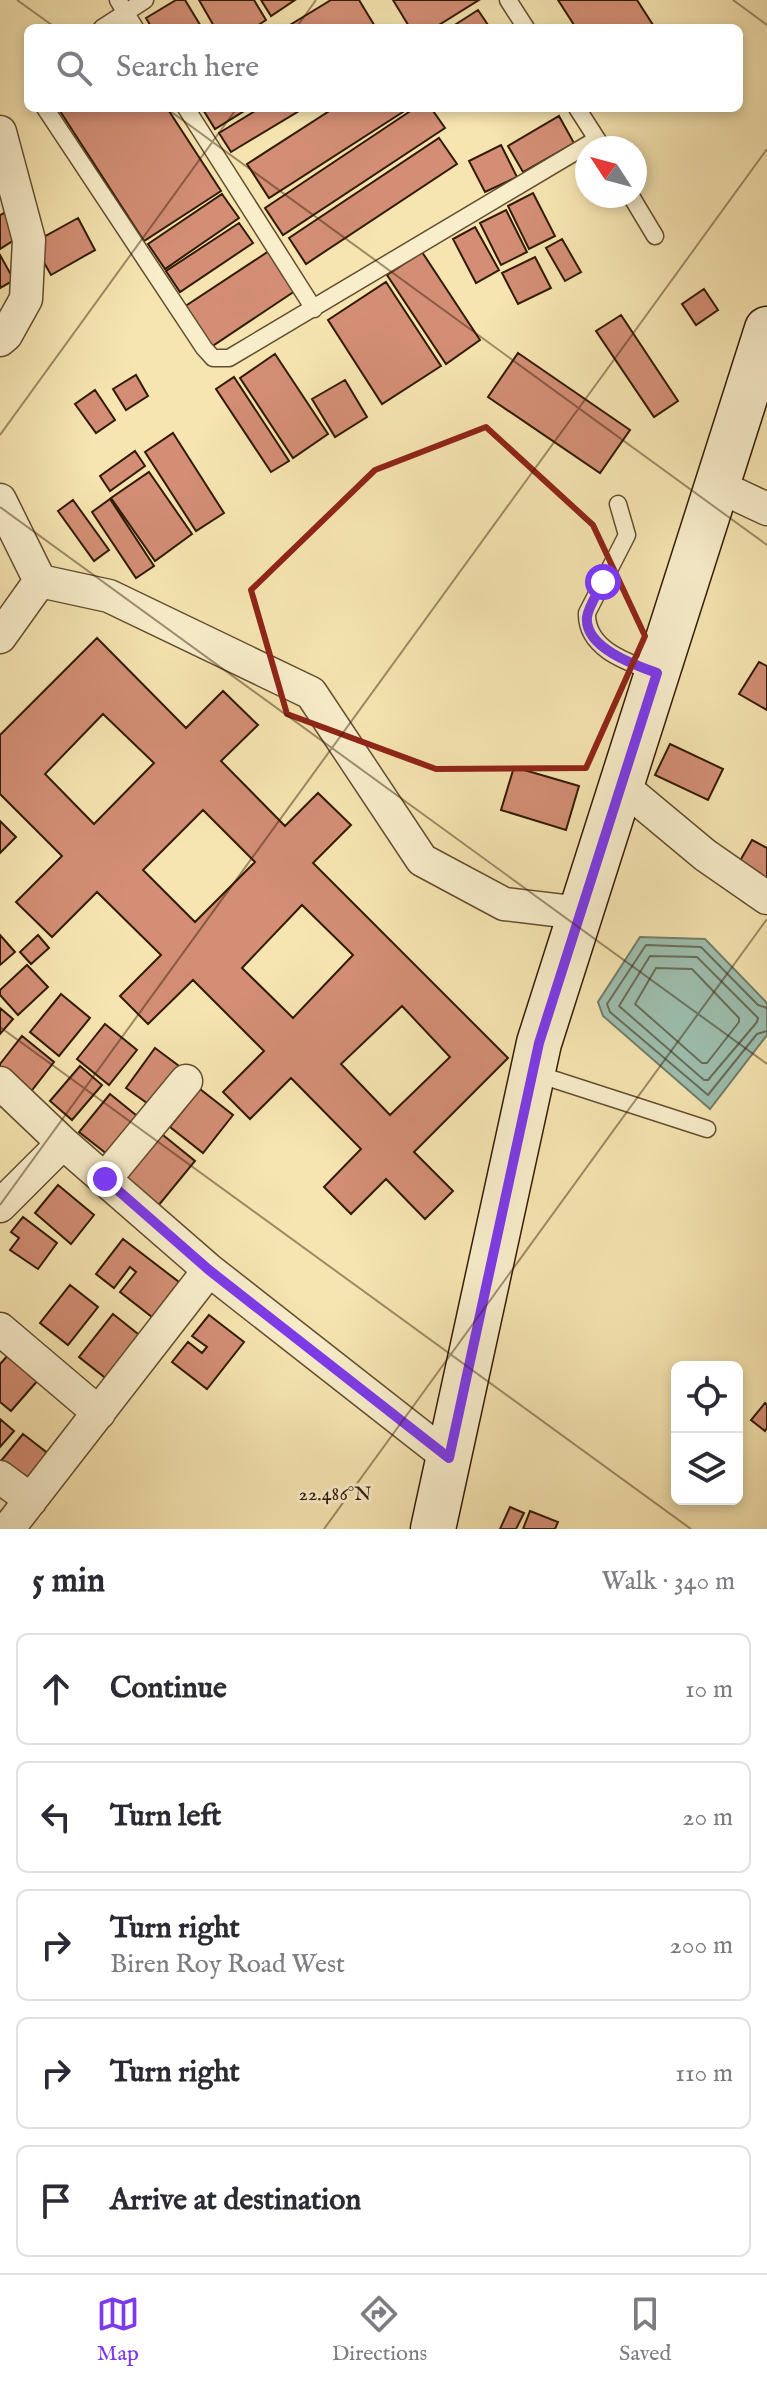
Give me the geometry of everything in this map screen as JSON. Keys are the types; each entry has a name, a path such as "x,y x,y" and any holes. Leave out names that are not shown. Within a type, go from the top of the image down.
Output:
{"main road":[{"path":"433,1529 539,1043 767,329"}],"street":[{"path":"0,132 29,240 26,299 2,333"},
{"path":"716,485 767,509"},
{"path":"0,500 40,581"},
{"path":"0,637 40,581"},
{"path":"40,581 109,596 311,693 422,860 504,904 580,913"},
{"path":"621,785 705,855 767,898"},
{"path":"105,1179 186,1081"},
{"path":"0,1083 63,1143 209,1270 449,1458"},
{"path":"0,1206 63,1143"},
{"path":"8,1529 209,1270"},
{"path":"0,1329 99,1413"},
{"path":"0,1477 31,1500"}],"lane":[{"path":"106,24 122,6 145,0"},
{"path":"508,0 523,24"},
{"path":"122,6 133,24"},
{"path":"48,112 213,358 229,358 575,158"},
{"path":"189,112 314,309"},
{"path":"580,112 595,136"},
{"path":"638,208 655,236"},
{"path":"618,504 627,535 587,613 587,624 593,637 608,650 627,662 657,673"},
{"path":"532,1073 707,1129"}],"highlighted area":[{"path":"486,427 593,525 645,636 586,768 436,769 287,714 251,590 375,470"}],"water":[{"path":"640,937 705,939 767,1003 767,1035 710,1109 603,1016 598,1002"}],"building":[{"path":"176,0 185,0 200,24 150,24 146,18"},
{"path":"199,0 254,0 266,20 260,24 213,24"},
{"path":"261,0 295,0 271,16"},
{"path":"331,0 359,0 374,24 292,24"},
{"path":"393,0 479,0 440,24 408,24"},
{"path":"558,0 637,0 652,24 573,24"},
{"path":"478,10 487,24 456,24"},
{"path":"61,112 170,112 221,191 144,241"},
{"path":"204,112 243,112 215,129"},
{"path":"253,112 297,112 231,152 219,133"},
{"path":"328,112 403,112 269,198 247,164"},
{"path":"409,112 434,112 445,128 283,235 265,208"},
{"path":"559,116 574,143 523,172 508,146"},
{"path":"439,138 457,164 306,264 289,238"},
{"path":"501,145 517,177 485,192 469,161"},
{"path":"533,193 555,236 529,249 508,206"},
{"path":"222,194 239,218 165,269 148,244"},
{"path":"506,210 527,252 501,265 480,223"},
{"path":"4,213 19,237 0,249 0,215"},
{"path":"78,218 95,250 51,275 33,243"},
{"path":"239,223 253,243 180,292 166,271"},
{"path":"475,227 499,270 476,283 453,239"},
{"path":"562,239 581,272 565,281 546,248"},
{"path":"269,251 295,291 211,347 184,307"},
{"path":"422,252 480,340 446,364 387,275"},
{"path":"0,255 14,280 0,288"},
{"path":"535,257 551,288 518,304 502,273"},
{"path":"386,282 441,366 382,404 328,320"},
{"path":"704,289 718,310 696,325 682,304"},
{"path":"621,315 678,401 654,417 596,331"},
{"path":"518,353 630,430 600,473 488,397"},
{"path":"275,354 328,434 293,458 240,378"},
{"path":"136,375 148,396 126,410 113,389"},
{"path":"234,377 289,461 271,472 216,389"},
{"path":"345,380 367,417 335,437 312,399"},
{"path":"95,390 115,420 96,433 75,404"},
{"path":"173,433 224,513 196,531 145,452"},
{"path":"135,451 145,466 110,491 100,476"},
{"path":"149,472 192,534 155,561 111,498"},
{"path":"110,499 154,566 136,578 92,512"},
{"path":"73,500 109,550 94,561 58,511"},
{"path":"97,638 186,728 223,691 258,725 221,761 285,826 318,793 351,825 313,863 508,1058 414,1152 453,1191 425,1219 386,1179 351,1214 324,1187 361,1149 291,1078 250,1119 223,1092 264,1051 193,980 148,1024 120,996 161,955 97,892 52,937 16,902 62,856 0,794 0,735","holes":["103,714 154,763 94,824 45,774","203,810 255,862 195,922 143,870","302,905 353,955 293,1018 242,968","402,1006 450,1057 390,1115 341,1064"]},
{"path":"759,662 767,666 767,710 739,694"},
{"path":"670,744 723,769 708,800 655,775"},
{"path":"514,767 579,786 566,830 501,810"},
{"path":"0,821 16,837 0,853"},
{"path":"752,840 767,848 767,884 737,866"},
{"path":"0,935 15,952 0,965"},
{"path":"38,935 49,948 31,964 20,952"},
{"path":"27,965 48,987 18,1015 0,995 0,990"},
{"path":"61,994 90,1018 59,1056 30,1032"},
{"path":"0,1008 13,1019 0,1034"},
{"path":"105,1024 137,1050 109,1085 77,1059"},
{"path":"22,1036 54,1062 29,1094 0,1072 0,1064"},
{"path":"155,1048 183,1069 154,1108 126,1088"},
{"path":"80,1066 102,1085 72,1120 50,1101"},
{"path":"200,1089 233,1115 203,1153 170,1127"},
{"path":"110,1094 142,1120 112,1158 79,1132"},
{"path":"158,1131 195,1161 158,1206 121,1175"},
{"path":"58,1185 94,1215 71,1244 35,1213"},
{"path":"23,1217 57,1243 38,1269 10,1250 19,1238 11,1232"},
{"path":"123,1239 179,1282 152,1317 120,1292 136,1272 130,1267 114,1288 96,1274"},
{"path":"70,1285 98,1307 68,1345 40,1323"},
{"path":"113,1314 143,1338 108,1380 79,1357"},
{"path":"209,1315 244,1342 207,1389 172,1362 188,1342 202,1353 207,1347 192,1336"},
{"path":"10,1353 39,1379 11,1411 0,1402 0,1364"},
{"path":"765,1403 767,1428 765,1431 751,1420"},
{"path":"0,1419 14,1431 0,1447"},
{"path":"23,1434 54,1458 27,1492 0,1462"},
{"path":"510,1507 524,1513 516,1529 500,1529"},
{"path":"530,1511 558,1522 555,1529 523,1529"}],"route":[{"path":"105,1179 209,1270 449,1458 539,1043 657,673 627,662 593,637 587,624 587,613 603,582"}]}
